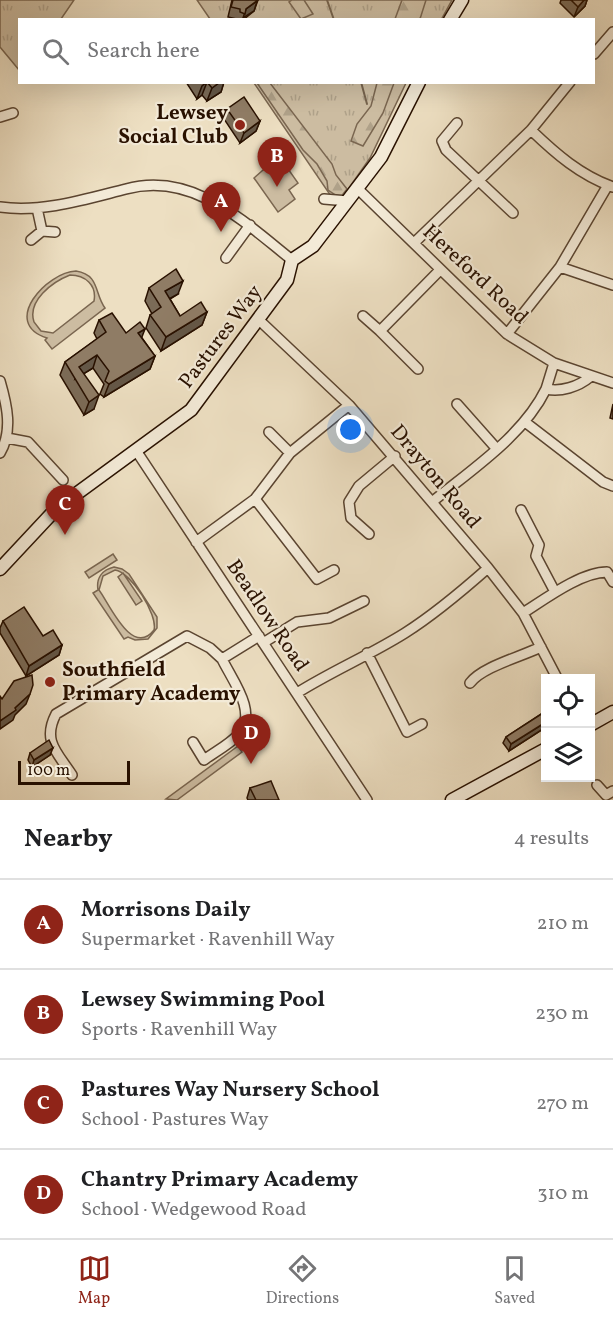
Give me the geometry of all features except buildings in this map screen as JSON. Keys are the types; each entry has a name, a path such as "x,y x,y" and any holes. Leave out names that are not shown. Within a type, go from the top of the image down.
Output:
{"street":[{"path":"451,18 462,0"},
{"path":"595,53 613,32"},
{"path":"0,207 37,208 129,188 169,187 191,192 219,203 292,260 312,246 381,157 418,84"},
{"path":"414,243 531,130 568,84"},
{"path":"0,117 13,113"},
{"path":"457,123 442,141 446,150 472,177 480,181 513,213"},
{"path":"507,334 560,267 611,186 583,173 559,156 531,130"},
{"name":"Hereford Road","path":"358,189 414,243 439,271 507,334 555,363 590,377 613,383"},
{"path":"324,199 348,201"},
{"path":"37,208 42,231"},
{"path":"226,258 250,225"},
{"path":"31,240 42,231 55,232"},
{"name":"Pastures Way","path":"0,569 57,508 82,488 137,452 191,410 287,280 292,260"},
{"path":"560,267 613,285"},
{"path":"380,331 439,271"},
{"path":"363,316 418,369"},
{"name":"Drayton Road","path":"259,320 349,405 395,456 523,613 555,674"},
{"path":"432,502 525,422 538,405 555,363"},
{"path":"546,389 558,391 584,382 590,377"},
{"path":"0,381 5,397 8,438 0,453"},
{"path":"457,404 496,448"},
{"path":"196,542 255,499 291,453 349,405"},
{"path":"525,422 603,482 613,486"},
{"path":"269,432 291,453"},
{"path":"8,438 28,442 63,480"},
{"name":"Beadlow Road","path":"137,452 367,800"},
{"path":"369,534 351,518 349,502 359,486 395,456"},
{"path":"255,499 317,579 334,570"},
{"path":"521,510 538,545 536,556 555,592"},
{"path":"297,693 332,670 368,653 434,613 488,568"},
{"path":"523,613 555,592 597,572 607,572 613,582"},
{"path":"222,659 297,622 329,618 364,601"},
{"path":"72,775 50,741 49,728 56,714 187,636 210,648 222,659 246,709 246,722 239,734 204,760 193,742"},
{"path":"470,683 478,673 513,661 541,647"},
{"path":"368,653 407,732 422,724"},
{"path":"595,723 613,712"},
{"path":"452,800 541,752"},
{"path":"597,784 606,795 613,790"}],"green space":[{"path":"0,0 74,0 62,18 18,18 18,69 0,47"},
{"path":"197,0 452,0 442,18 209,18"},
{"path":"304,0 313,14 300,18 289,2"},
{"path":"402,0 426,0 420,18 395,18"},
{"path":"255,84 406,84 370,158 337,205"},
{"path":"258,84 271,84 332,164 336,175 347,189 340,198 328,190 327,181 317,164 303,150"},
{"path":"377,84 394,84 383,113 363,146 351,141 357,124 371,106"},
{"path":"279,156 298,183 289,190 295,199 278,212 254,178"},
{"path":"76,271 89,276 105,308 52,349 45,340 47,338 34,331 28,321 28,310 33,299 42,289 64,274","holes":["75,275 85,279 92,286 94,301 53,333 41,331 34,322 33,314 38,300 56,282"]},
{"path":"113,554 117,560 89,578 85,572"},
{"path":"110,568 122,569 129,574 157,617 157,628 148,639 135,640 128,637 124,639 93,593 98,590 98,582 103,572","holes":["115,570 121,573 142,595 152,615 154,630 146,637 138,637 130,633 115,616 99,590 103,576"]},
{"path":"123,573 142,601 136,605 118,577"},
{"path":"238,746 242,752 177,800 166,799"}],"waterway":[{"path":"327,0 333,18"},
{"path":"362,84 367,104"}],"place":[{"name":"Lewsey Social Club","path":"240,125"},
{"name":"Lewsey Swimming Pool","path":"277,187"},
{"name":"Morrisons Daily","path":"221,232"},
{"name":"Pastures Way Nursery School","path":"65,535"},
{"name":"Southfield Primary Academy","path":"50,682"},
{"name":"Chantry Primary Academy","path":"251,764"}]}
